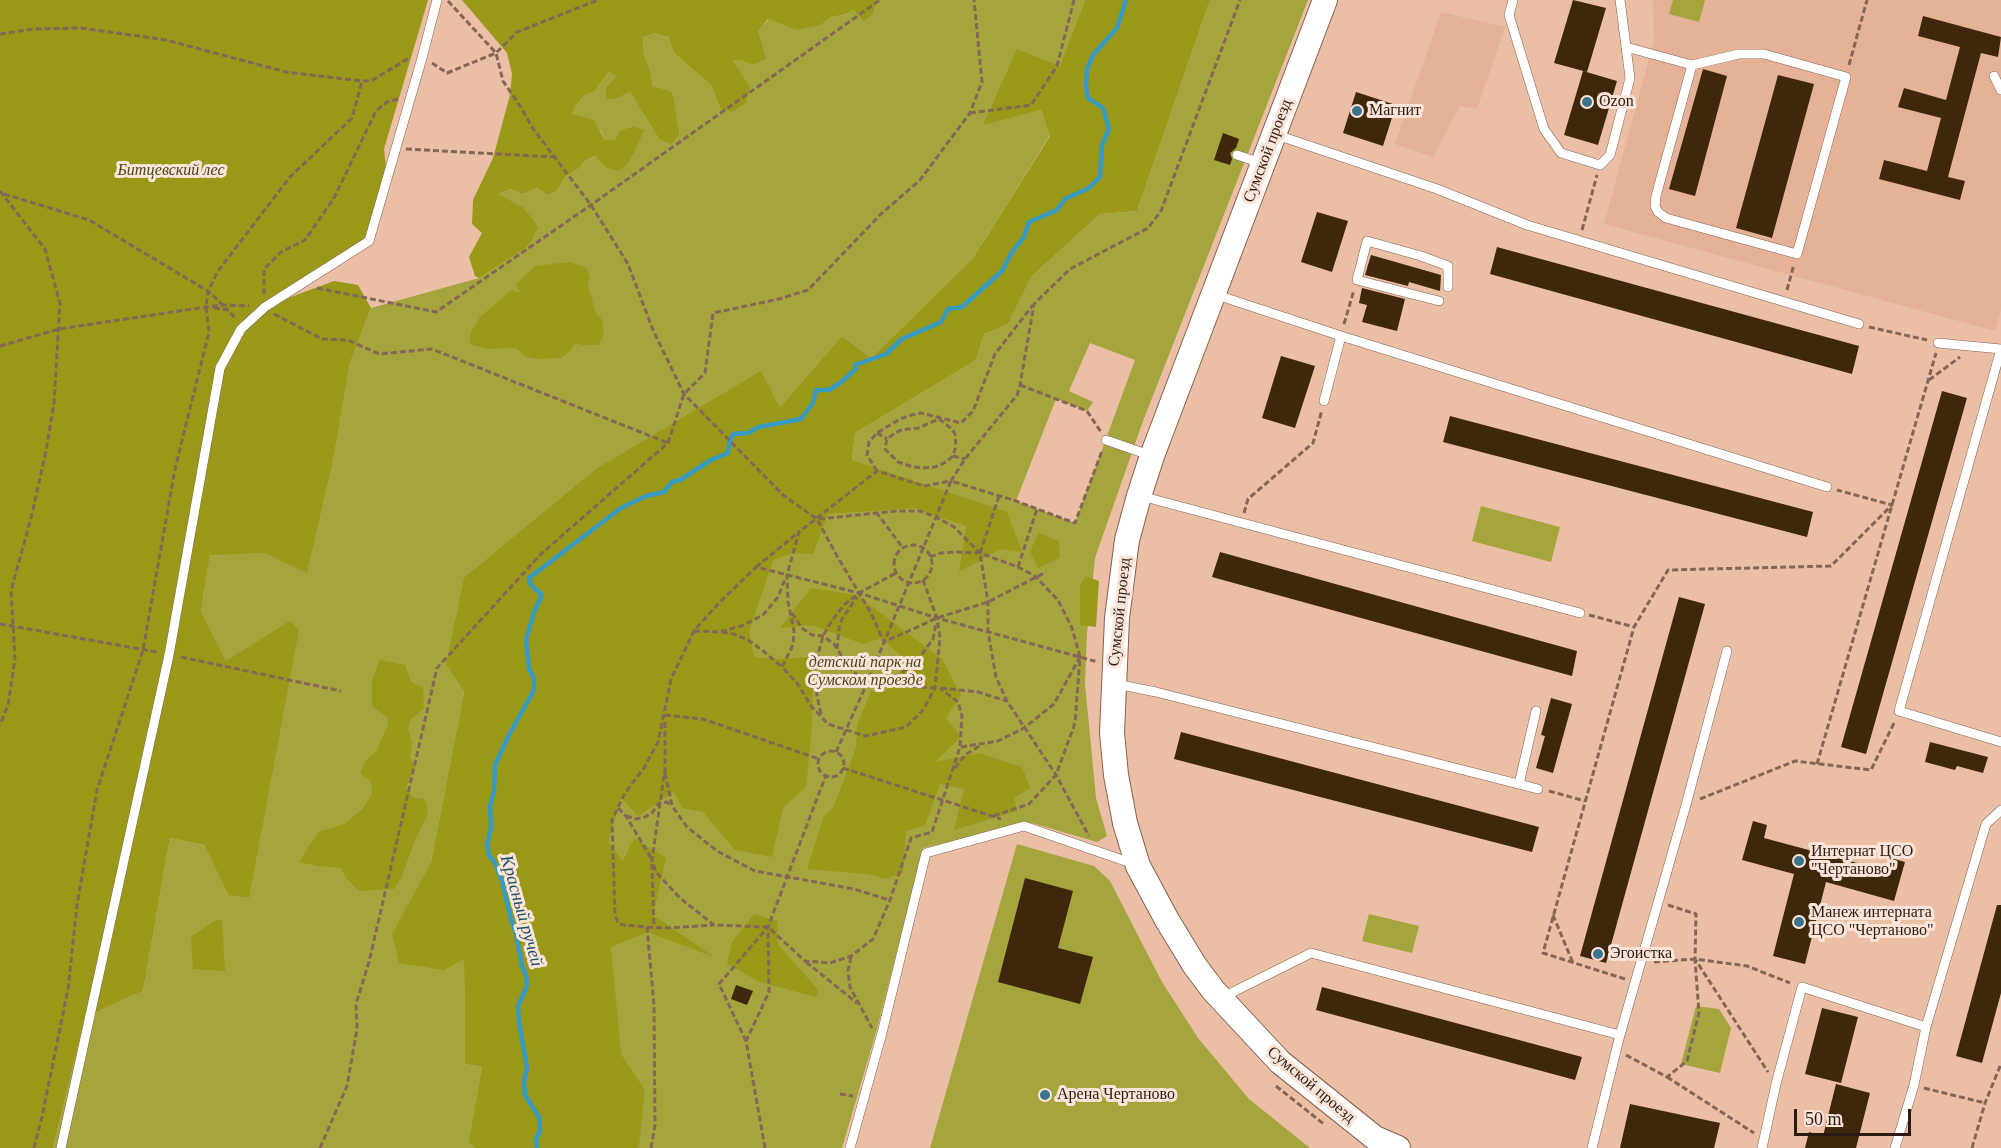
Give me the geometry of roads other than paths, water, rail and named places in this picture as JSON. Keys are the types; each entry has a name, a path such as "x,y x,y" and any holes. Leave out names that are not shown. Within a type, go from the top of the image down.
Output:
{"street":[{"name":"Сумской проезд","path":"1325,0 1152,456 1139,496 1125,551 1117,618 1112,733 1116,775 1125,823 1138,866 1195,966 1280,1062 1375,1138 1398,1148"}],"lane":[{"path":"61,1148 169,655 220,368 241,328 265,307 369,241 437,0"},
{"path":"1513,0 1509,15 1544,129 1561,153 1600,165 1610,155 1630,78 1620,0"},
{"path":"1626,46 1692,65 1739,54 1764,54 1846,77 1797,254 1666,218 1658,212 1655,206 1656,196 1692,65"},
{"path":"1994,76 2001,90"},
{"path":"1274,134 1437,189 1527,225 1859,324"},
{"path":"1237,155 1263,164"},
{"path":"1439,301 1357,280 1367,241 1448,266 1448,287"},
{"path":"1214,294 1341,336 1827,487"},
{"path":"1324,401 1341,336"},
{"path":"1938,343 2001,349 1899,711 2001,742"},
{"path":"1106,440 1152,456"},
{"path":"1139,496 1580,613"},
{"path":"1592,1148 1620,1035 1686,805 1727,651"},
{"path":"1113,683 1538,789"},
{"path":"1519,784 1536,711"},
{"path":"1895,1148 1914,1085 1926,1027 1986,824 2001,810"},
{"path":"850,1148 882,1033 926,853 1024,826 1138,866"},
{"path":"1221,998 1311,953 1620,1035"},
{"path":"1763,1144 1776,1084 1802,987 1926,1027"}],"waterway":[{"name":"Красный ручей","path":"537,1148 536,1140 540,1131 539,1117 525,1095 524,1081 527,1068 519,1022 518,1006 527,986 526,975 502,881 489,855 487,845 491,827 490,806 494,791 495,765 534,690 534,678 529,669 526,640 534,612 542,595 531,585 529,578 621,508 646,496 664,492 672,482 680,480 711,460 728,453 733,434 748,433 759,427 801,419 813,403 816,390 829,390 856,369 855,365 886,354 902,339 941,322 948,309 962,307 1002,271 1012,252 1024,237 1029,222 1057,210 1065,199 1089,188 1100,177 1102,145 1109,129 1103,108 1088,98 1087,69 1093,55 1117,28 1126,0"}],"place":[{"name":"Ozon","path":"1587,102"},
{"name":"Магнит","path":"1357,111"},
{"name":"Интернат ЦСО \"Чертаново\"","path":"1799,861"},
{"name":"Манеж интерната ЦСО \"Чертаново\"","path":"1799,922"},
{"name":"Эгоистка","path":"1598,954"},
{"name":"Арена Чертаново","path":"1045,1095"}],"park label":[{"name":"Битцевский лес","path":"171,171"},
{"name":"детский парк на Сумском проезде","path":"865,672"}]}
